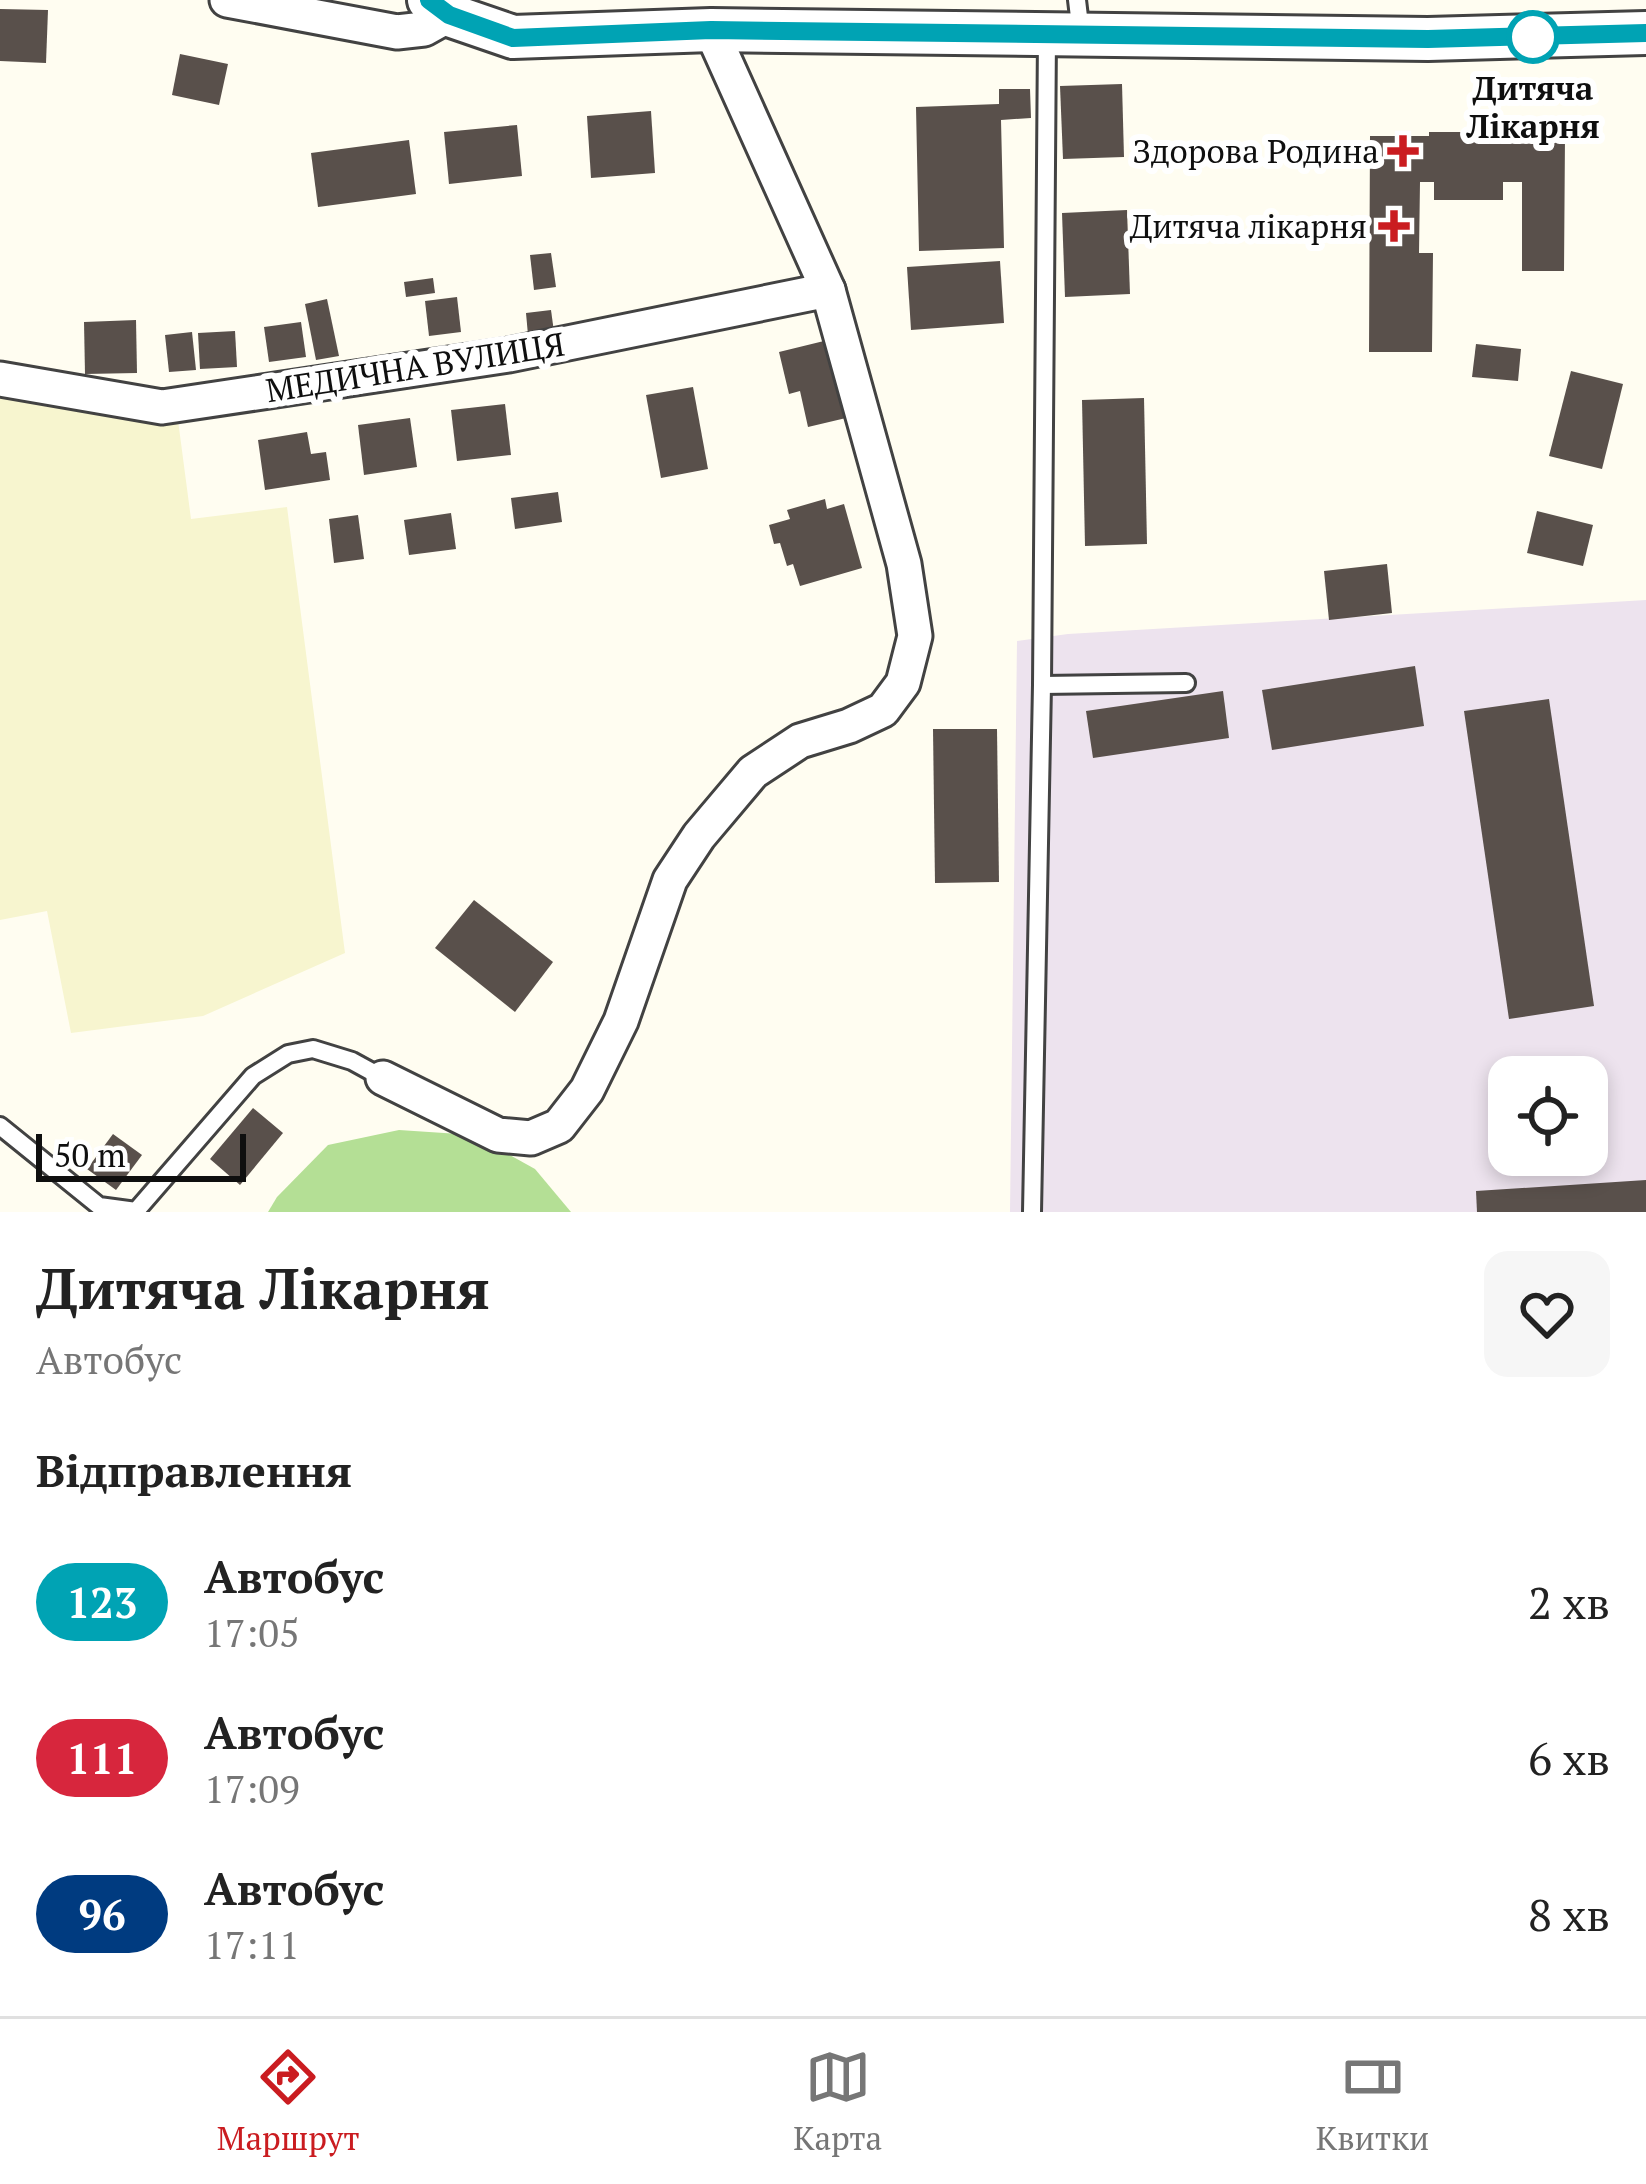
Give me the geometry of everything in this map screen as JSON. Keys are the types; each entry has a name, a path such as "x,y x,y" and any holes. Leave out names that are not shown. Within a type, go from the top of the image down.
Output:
{"street":[{"path":"227,0 397,32 424,29 439,8 513,38 1068,23 1436,39 1646,33"},
{"path":"383,1078 498,1135 530,1138 559,1126 587,1090 621,1021 670,880 698,836 753,772 800,741 883,710 903,683 915,637 904,564 828,290 711,30"},
{"name":"МЕДИЧНА ВУЛИЦЯ","path":"0,379 162,407 509,355 828,290"}],"lane":[{"path":"1032,1212 1042,685 1068,23"},
{"path":"1042,685 1186,683"},
{"path":"0,1126 99,1206 136,1211 253,1076 288,1054 314,1048 383,1078"}],"shaded area":[{"path":"0,392 176,405 191,519 287,507 345,953 203,1016 71,1033 47,911 0,920"},
{"path":"1646,600 1646,1212 1010,1212 1017,641 1068,634"}],"green space":[{"path":"399,1130 474,1135 535,1169 571,1212 268,1212 328,1145"}],"building":[{"path":"0,9 48,10 46,63 0,61"},
{"path":"180,54 228,64 219,105 172,95"},
{"path":"1122,84 1124,157 1063,159 1060,86"},
{"path":"999,89 1030,89 1031,118 1001,120 1004,248 919,251 916,107 999,104"},
{"path":"651,111 655,173 591,178 587,116"},
{"path":"517,125 522,176 449,184 444,132"},
{"name":"Дитяча лікарня","path":"1429,132 1565,136 1564,271 1522,271 1522,182 1503,182 1503,200 1434,200 1434,182 1420,182 1419,253 1433,253 1432,352 1369,352 1370,136 1429,136"},
{"path":"409,140 416,194 318,207 311,153"},
{"path":"1127,210 1130,294 1065,297 1062,213"},
{"path":"551,253 556,287 534,290 530,255"},
{"path":"1000,261 1004,323 911,330 907,267"},
{"path":"433,278 435,293 406,297 404,282"},
{"path":"457,297 461,332 429,336 425,301"},
{"path":"327,299 339,356 316,360 305,304"},
{"path":"551,310 554,332 528,335 526,313"},
{"path":"136,320 137,373 85,374 84,322"},
{"path":"301,322 306,357 269,362 264,327"},
{"path":"235,331 237,367 200,369 198,333"},
{"path":"192,332 196,370 169,372 165,335"},
{"path":"828,340 846,418 808,427 800,391 789,394 779,352"},
{"path":"1476,344 1521,349 1518,381 1472,377"},
{"path":"1571,371 1623,384 1602,469 1549,456"},
{"path":"693,387 708,469 661,478 646,395"},
{"path":"1144,398 1147,544 1085,546 1082,400"},
{"path":"505,404 511,455 457,461 451,410"},
{"path":"410,418 417,467 364,475 358,425"},
{"path":"307,432 311,454 326,452 330,480 265,490 258,440"},
{"path":"558,492 562,522 515,529 511,498"},
{"path":"825,499 827,509 844,504 862,568 800,586 780,543 774,544 769,525 790,519 787,510"},
{"path":"1537,511 1593,525 1583,566 1527,553"},
{"path":"451,513 456,549 409,555 404,520"},
{"path":"358,515 364,559 334,563 329,519"},
{"path":"1387,564 1392,613 1329,620 1324,571"},
{"path":"1415,666 1424,726 1272,750 1262,690"},
{"path":"1223,691 1229,738 1093,758 1086,711"},
{"path":"1549,699 1594,1006 1509,1019 1464,711"},
{"path":"933,729 997,729 999,882 935,883"},
{"path":"474,900 553,962 515,1012 435,948"},
{"path":"253,1108 283,1133 240,1185 210,1159"},
{"path":"113,1134 142,1155 116,1190 87,1169"},
{"path":"1646,1180 1646,1212 1477,1212 1476,1191"}],"bus line":[{"name":"123","path":"429,0 449,15 513,38 711,30 1428,39 1646,33"}],"place":[{"name":"Дитяча Лікарня","path":"1533,37"},
{"name":"Здорова Родина","path":"1403,151"},
{"name":"Дитяча лікарня","path":"1394,226"}]}
